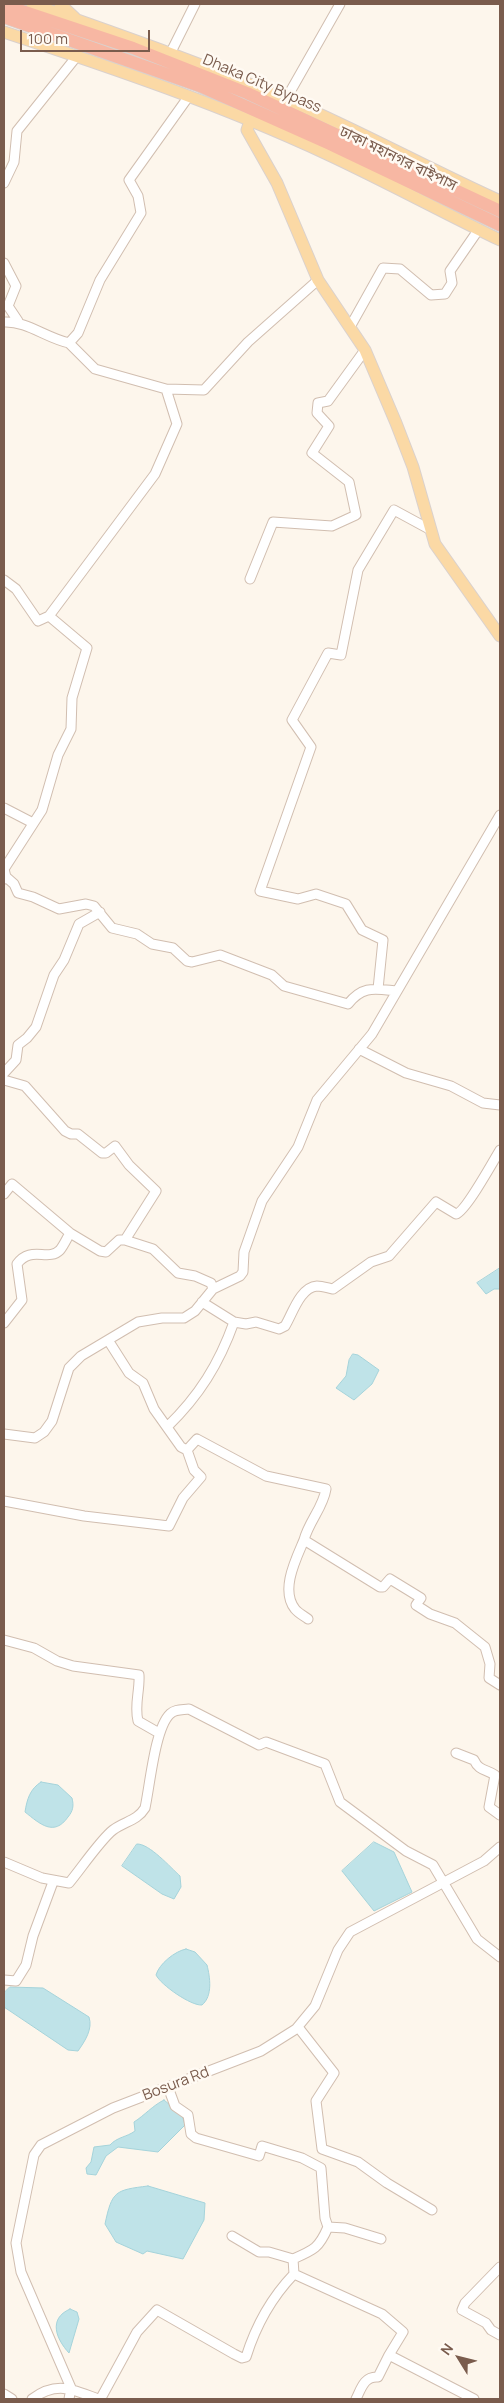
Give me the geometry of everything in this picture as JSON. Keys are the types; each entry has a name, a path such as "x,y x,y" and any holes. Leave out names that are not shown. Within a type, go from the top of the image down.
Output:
{"highway":[{"name":"Dhaka City Bypass","path":"4,5 133,48 247,93 499,201"},
{"name":"Dhaka City Bypass","path":"4,16 200,86"},
{"name":"ঢাকা মহানগর বাইপাস","path":"200,86 330,144 500,225"}],"main road":[{"path":"32,4 170,54 286,99 379,141 499,201"},
{"path":"60,4 77,20"},
{"path":"4,32 189,96 250,120 327,154 500,240"},
{"path":"250,120 247,130 277,183 318,280 364,350 396,423 413,467 434,544 500,636"}],"street":[{"path":"170,54 195,4"},
{"path":"286,99 340,4"},
{"path":"4,183 14,162 17,131 77,56"},
{"path":"69,343 78,333 100,280 141,213 138,196 129,180 189,96"},
{"path":"350,327 383,268 400,269 431,295 445,294 452,283 450,271 479,230"},
{"path":"4,263 16,286 8,306 18,321 54,340 69,343 95,369 166,389 204,390 248,342 318,280"},
{"path":"4,322 18,321"},
{"path":"250,579 273,522 332,526 356,514 349,482 312,453 329,426 317,413 318,403 328,401 364,350"},
{"path":"4,580 16,590 38,621 49,616 155,474 177,424 166,389"},
{"path":"378,989 383,940 362,930 346,904 316,894 298,899 260,891 311,748 292,720 328,653 340,655 358,570 394,510 429,529"},
{"path":"49,616 87,648 72,698 71,729 58,756 42,810 4,869 5,878 14,884 18,893 33,897 52,907 66,909 86,904 94,906 112,928 137,934 152,944 173,948 187,961 192,962 220,955 272,975 284,986 348,1004 362,990 397,991"},
{"path":"4,808 33,823"},
{"path":"4,1434 35,1438 44,1432 52,1421 72,1362 138,1322 162,1318 184,1318 195,1311 213,1289 240,1276 243,1272 244,1252 262,1201 298,1148 317,1100 372,1034 500,815"},
{"path":"4,1072 16,1060 18,1045 36,1027 54,975 64,960 79,924 100,912"},
{"path":"360,1049 406,1073 451,1086 483,1103 500,1105"},
{"path":"4,1080 25,1086 65,1131 71,1134 78,1134 102,1153 106,1153 115,1146 129,1165 156,1191 125,1240"},
{"path":"202,1302 234,1322 246,1324 256,1322 279,1329 285,1326 291,1312 311,1287 318,1286 334,1289 372,1262 389,1256 436,1202 459,1214 467,1205 500,1150"},
{"path":"4,1194 12,1184 90,1246 106,1252 119,1240 125,1240 153,1249 178,1273 195,1276 211,1283 213,1289"},
{"path":"4,1323 22,1300 17,1264 23,1256 51,1254 59,1251 70,1232"},
{"path":"167,1427 196,1398 224,1351 234,1322"},
{"path":"4,1501 84,1516 170,1526 183,1498 201,1477 194,1470 187,1450 181,1447 154,1409 143,1384 129,1374 108,1340"},
{"path":"187,1450 197,1439 266,1476 326,1489 324,1499 306,1530 293,1567 289,1591 289,1598 295,1610 308,1619"},
{"path":"304,1540 380,1587 383,1587 390,1579 421,1598 416,1605 430,1614 455,1623 486,1650 490,1664 489,1678 500,1685"},
{"path":"4,1640 34,1648 56,1661 73,1666 139,1675 140,1687 135,1709 138,1721 158,1733"},
{"path":"4,1862 53,1882 69,1883 113,1830 140,1815 145,1808 158,1733 170,1714 176,1710 188,1709 258,1745 266,1742 325,1764 340,1802 406,1852 433,1865 444,1881 456,1907 477,1939 500,1957"},
{"path":"456,1753 474,1760 476,1766 484,1772 495,1775 489,1807 500,1815"},
{"name":"Bosura Rd","path":"71,2388 21,2272 16,2243 34,2155 41,2145 114,2108 261,2051 298,2027 315,2006 338,1950 350,1932 484,1861 500,1847"},
{"path":"4,1980 16,1981 26,1965 33,1936 53,1882"},
{"path":"298,2027 334,2073 316,2101 322,2149 358,2162 387,2183 432,2210"},
{"path":"168,2087 175,2106 188,2115 191,2134 196,2138 259,2156 262,2146 282,2151 320,2168 325,2218 328,2227 322,2242 313,2251 293,2259 269,2252 259,2252 232,2236"},
{"path":"328,2227 345,2228 381,2239"},
{"path":"293,2259 294,2274"},
{"path":"500,2267 465,2303 462,2310 486,2323 500,2335"},
{"path":"32,2399 50,2390 71,2388 98,2399 101,2398 137,2332 157,2310 208,2340 244,2358 266,2309 278,2289 294,2274"},
{"path":"294,2274 382,2314 402,2332 378,2377 372,2376 365,2381 356,2399"},
{"path":"389,2355 474,2399"},
{"path":"69,2399 71,2388"},
{"path":"4,2394 12,2399"}],"water":[{"path":"500,1268 500,1289 494,1289 486,1294 477,1283"},
{"path":"353,1354 358,1355 379,1370 372,1384 354,1400 336,1388 346,1376 349,1360"},
{"path":"41,1782 58,1785 72,1798 73,1806 71,1813 63,1823 57,1826 52,1827 42,1824 25,1812 30,1795"},
{"path":"374,1842 394,1852 412,1892 374,1911 342,1871"},
{"path":"137,1844 148,1847 180,1876 181,1887 174,1899 162,1894 122,1866"},
{"path":"186,1949 195,1952 207,1965 210,1981 209,1992 202,2005 191,2002 177,1994 156,1975 160,1967 168,1959 177,1952"},
{"path":"10,1987 43,1988 89,2017 89,2030 86,2039 78,2051 68,2050 4,2007 4,1993"},
{"path":"164,2100 182,2115 185,2125 158,2152 118,2147 106,2156 96,2175 87,2174 86,2168 91,2162 94,2147 110,2145 135,2131 134,2122"},
{"path":"148,2186 205,2203 204,2220 183,2259 147,2251 143,2254 116,2242 105,2224 110,2205 117,2194 128,2189"},
{"path":"70,2309 77,2312 79,2319 69,2353 58,2336 56,2324 58,2318"}]}
